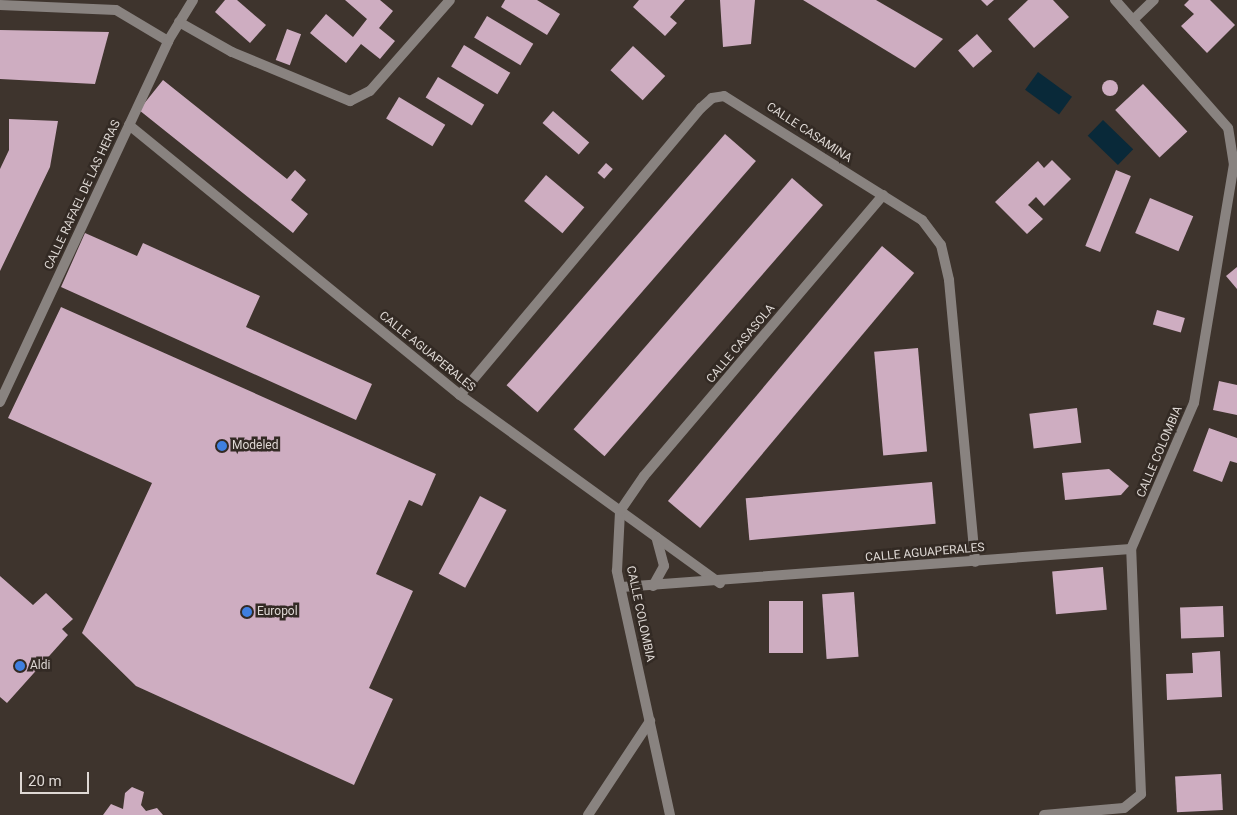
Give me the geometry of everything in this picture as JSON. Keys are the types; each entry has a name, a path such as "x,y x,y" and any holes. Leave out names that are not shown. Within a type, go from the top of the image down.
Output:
{"street":[{"name":"CALLE RAFAEL DE LAS HERAS","path":"0,402 168,41 193,0"},
{"path":"178,22 262,66 350,102 370,91 450,0"},
{"name":"CALLE COLOMBIA","path":"1044,815 1124,808 1140,794 1131,549 1194,403 1233,194 1234,165 1228,128 1115,0"},
{"path":"1133,20 1154,0"},
{"path":"0,5 116,10 168,41"},
{"name":"CALLE CASAMINA","path":"460,395 712,98 734,100 922,220 941,245 949,280 975,562"},
{"name":"CALLE AGUAPERALES","path":"129,125 460,395 720,583"},
{"name":"CALLE CASASOLA","path":"620,511 644,476 883,195"},
{"name":"CALLE COLOMBIA","path":"620,511 616,554 670,815"},
{"path":"653,586 664,566 656,536"},
{"name":"CALLE AGUAPERALES","path":"622,587 720,583 1131,549"},
{"path":"588,815 650,721"}],"water":[{"path":"1038,72 1072,97 1059,114 1025,90"},
{"path":"1103,120 1133,149 1118,165 1088,136"}],"building":[{"path":"225,0 237,0 266,25 250,43 215,12"},
{"path":"345,0 380,0 393,11 379,28 395,41 380,59 361,44 346,63 310,33 326,14 353,37 367,19"},
{"path":"505,0 537,0 560,14 547,35 501,7"},
{"path":"639,0 685,0 670,17 677,23 665,36 633,7"},
{"path":"720,0 755,0 751,44 723,47"},
{"path":"803,0 876,0 943,39 915,68"},
{"path":"981,0 994,0 987,6"},
{"path":"1028,0 1053,0 1069,17 1034,48 1008,19"},
{"path":"1189,0 1210,0 1235,25 1207,53 1181,26 1194,14 1184,5"},
{"path":"487,16 533,44 520,65 474,37"},
{"path":"287,29 301,34 290,65 276,60"},
{"path":"0,30 109,32 95,84 0,79"},
{"path":"977,34 992,51 973,68 958,50"},
{"path":"464,45 510,73 497,94 451,66"},
{"path":"633,46 665,76 643,100 610,70"},
{"path":"438,77 484,105 472,125 426,98"},
{"path":"163,80 287,179 295,170 306,180 291,200 308,214 293,233 139,110"},
{"path":"1107,80 1113,80 1118,85 1116,94 1107,96 1102,91 1102,85"},
{"path":"1143,84 1187,132 1160,157 1115,110"},
{"path":"399,97 445,125 432,146 386,118"},
{"path":"553,111 589,142 579,155 543,123"},
{"path":"9,119 58,121 50,167 0,271 0,169 9,150"},
{"path":"725,134 756,161 537,412 507,385"},
{"path":"1052,160 1071,179 1044,206 1036,197 1028,205 1043,219 1027,234 995,202 1038,161 1044,168"},
{"path":"606,163 613,169 604,179 597,173"},
{"path":"1116,170 1131,176 1100,252 1085,246"},
{"path":"546,175 584,207 562,233 524,201"},
{"path":"792,178 823,205 604,456 574,429"},
{"path":"1150,198 1193,216 1178,251 1135,233"},
{"path":"85,233 137,256 143,243 260,296 246,327 372,384 356,420 61,287"},
{"path":"882,246 914,273 700,528 668,501"},
{"path":"1237,267 1237,289 1226,276"},
{"path":"61,307 436,474 422,506 409,500 376,574 413,591 369,688 393,699 354,785 136,686 82,633 152,483 8,418"},
{"path":"1157,310 1185,318 1181,332 1153,324"},
{"path":"918,348 927,452 883,455 874,352"},
{"path":"1219,381 1237,385 1237,415 1213,410"},
{"path":"1077,408 1081,443 1034,449 1029,414"},
{"path":"1209,428 1237,438 1237,463 1230,461 1222,482 1193,471"},
{"path":"1109,469 1129,486 1121,495 1065,500 1062,473"},
{"path":"932,482 936,524 749,540 746,498"},
{"path":"480,496 506,510 465,588 439,574"},
{"path":"1103,567 1107,610 1056,614 1052,571"},
{"name":"Aldi","path":"0,576 33,605 46,593 73,619 62,629 68,635 7,703 0,697"},
{"path":"854,592 859,657 827,659 822,594"},
{"path":"769,601 803,601 803,653 769,653"},
{"path":"1223,606 1224,637 1181,638 1180,608"},
{"path":"1220,651 1222,697 1167,700 1166,674 1193,673 1192,653"},
{"path":"1221,774 1223,810 1177,812 1175,776"},
{"path":"132,787 144,792 141,805 146,811 157,808 163,815 103,815 111,804 123,809 125,793"}],"place":[{"name":"Modeled","path":"222,446"},
{"name":"Europol","path":"247,612"},
{"name":"Aldi","path":"20,666"}]}
